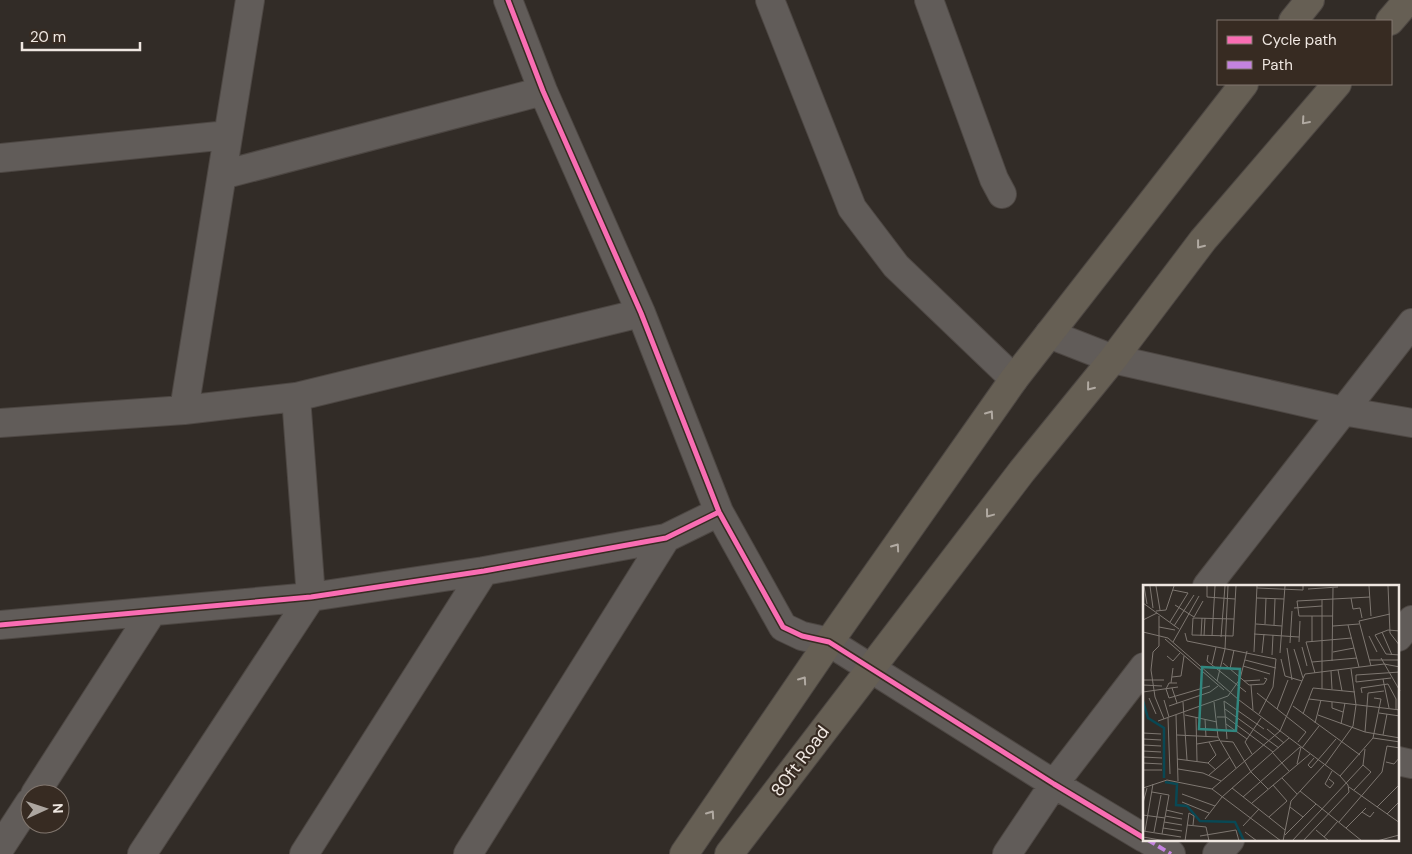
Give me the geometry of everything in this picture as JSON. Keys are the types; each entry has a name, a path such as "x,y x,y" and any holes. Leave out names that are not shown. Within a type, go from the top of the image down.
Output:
{"main road":[{"path":"1294,20 1310,0"},
{"path":"1391,20 1408,0"},
{"path":"684,854 829,642 1014,379 1243,85"},
{"name":"80ft Road","path":"729,854 1022,471 1113,359 1203,240 1336,85"}],"street":[{"path":"184,410 250,0"},
{"path":"508,0 543,91 642,313 719,512 783,627 802,636 829,642 1054,784 1143,837"},
{"path":"770,0 852,208 896,266 1014,379"},
{"path":"929,0 994,179 1002,194"},
{"path":"222,175 543,91"},
{"path":"0,158 228,135"},
{"path":"0,423 184,410 296,397 642,313"},
{"path":"1208,585 1412,323"},
{"path":"1049,334 1113,359 1343,411 1412,423"},
{"path":"142,854 311,597 296,397"},
{"path":"0,625 311,597 484,571 666,538 719,512"},
{"path":"468,854 666,538"},
{"path":"304,854 484,571"},
{"path":"41,784 152,612"},
{"path":"1007,854 1054,784 1143,668"},
{"path":"0,848 20,817"},
{"path":"1151,842 1171,854"},
{"path":"1217,854 1228,842"}],"marked path":[{"path":"1151,842 1171,854"}],"cycle path":[{"path":"508,0 543,91 641,313 719,512 783,627 802,636 829,642 1054,784 1143,837"},
{"path":"0,625 311,597 484,571 666,538 719,512"}]}
